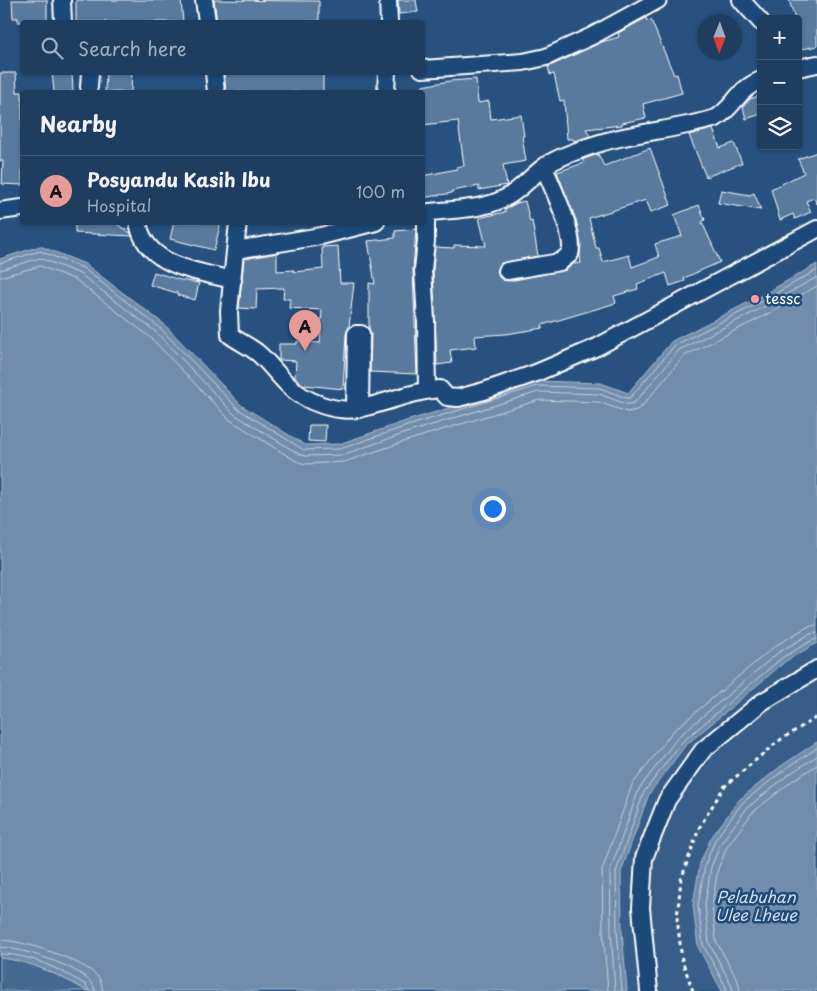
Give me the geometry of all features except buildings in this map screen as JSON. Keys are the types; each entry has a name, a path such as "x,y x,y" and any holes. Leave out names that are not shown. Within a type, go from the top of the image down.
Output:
{"street":[{"path":"62,0 63,20"},
{"path":"204,0 207,20"},
{"path":"388,0 389,20"},
{"path":"425,69 523,62 546,57 592,36 658,0"},
{"path":"742,0 757,17"},
{"path":"802,67 817,64"},
{"path":"214,75 216,90"},
{"path":"386,90 387,75"},
{"path":"425,213 497,202 507,198 527,184 544,166 600,143 716,118 723,114 744,89 757,82"},
{"path":"507,271 560,262 570,254 572,245 569,232 544,166"},
{"path":"0,211 20,208"},
{"path":"138,225 148,246 162,259 178,266 233,280"},
{"path":"238,225 229,311 230,335 259,354 297,393 309,400 346,410 360,409 427,390 440,389 447,397 458,398 536,373 598,347 817,229"},
{"path":"236,250 321,236 364,225"},
{"path":"425,225 426,241 423,270 427,390"},
{"path":"649,991 641,908 644,858 667,800 704,750 762,702 817,669"}],"path":[{"path":"693,991 682,960 676,918 681,880 699,828 724,787 778,742 817,717"}],"shaded area":[{"path":"817,643 817,991 627,991 622,931 621,872 649,794 685,746 786,661"},
{"path":"0,958 34,966 87,991 0,991"}],"water":[{"path":"40,246 85,264 164,324 241,405 305,445 339,444 403,422 537,381 601,383 628,393 672,341 755,299 817,264 817,643 786,661 685,746 649,794 621,872 622,931 627,991 88,991 35,966 0,958 0,259"},
{"name":"Pelabuhan Ulee Lheue","path":"817,742 817,991 722,991 698,947 693,905 700,863 711,838 739,800 781,766"}],"place":[{"name":"tessc","path":"755,299"},
{"name":"Posyandu Kasih Ibu","path":"305,351"}]}
